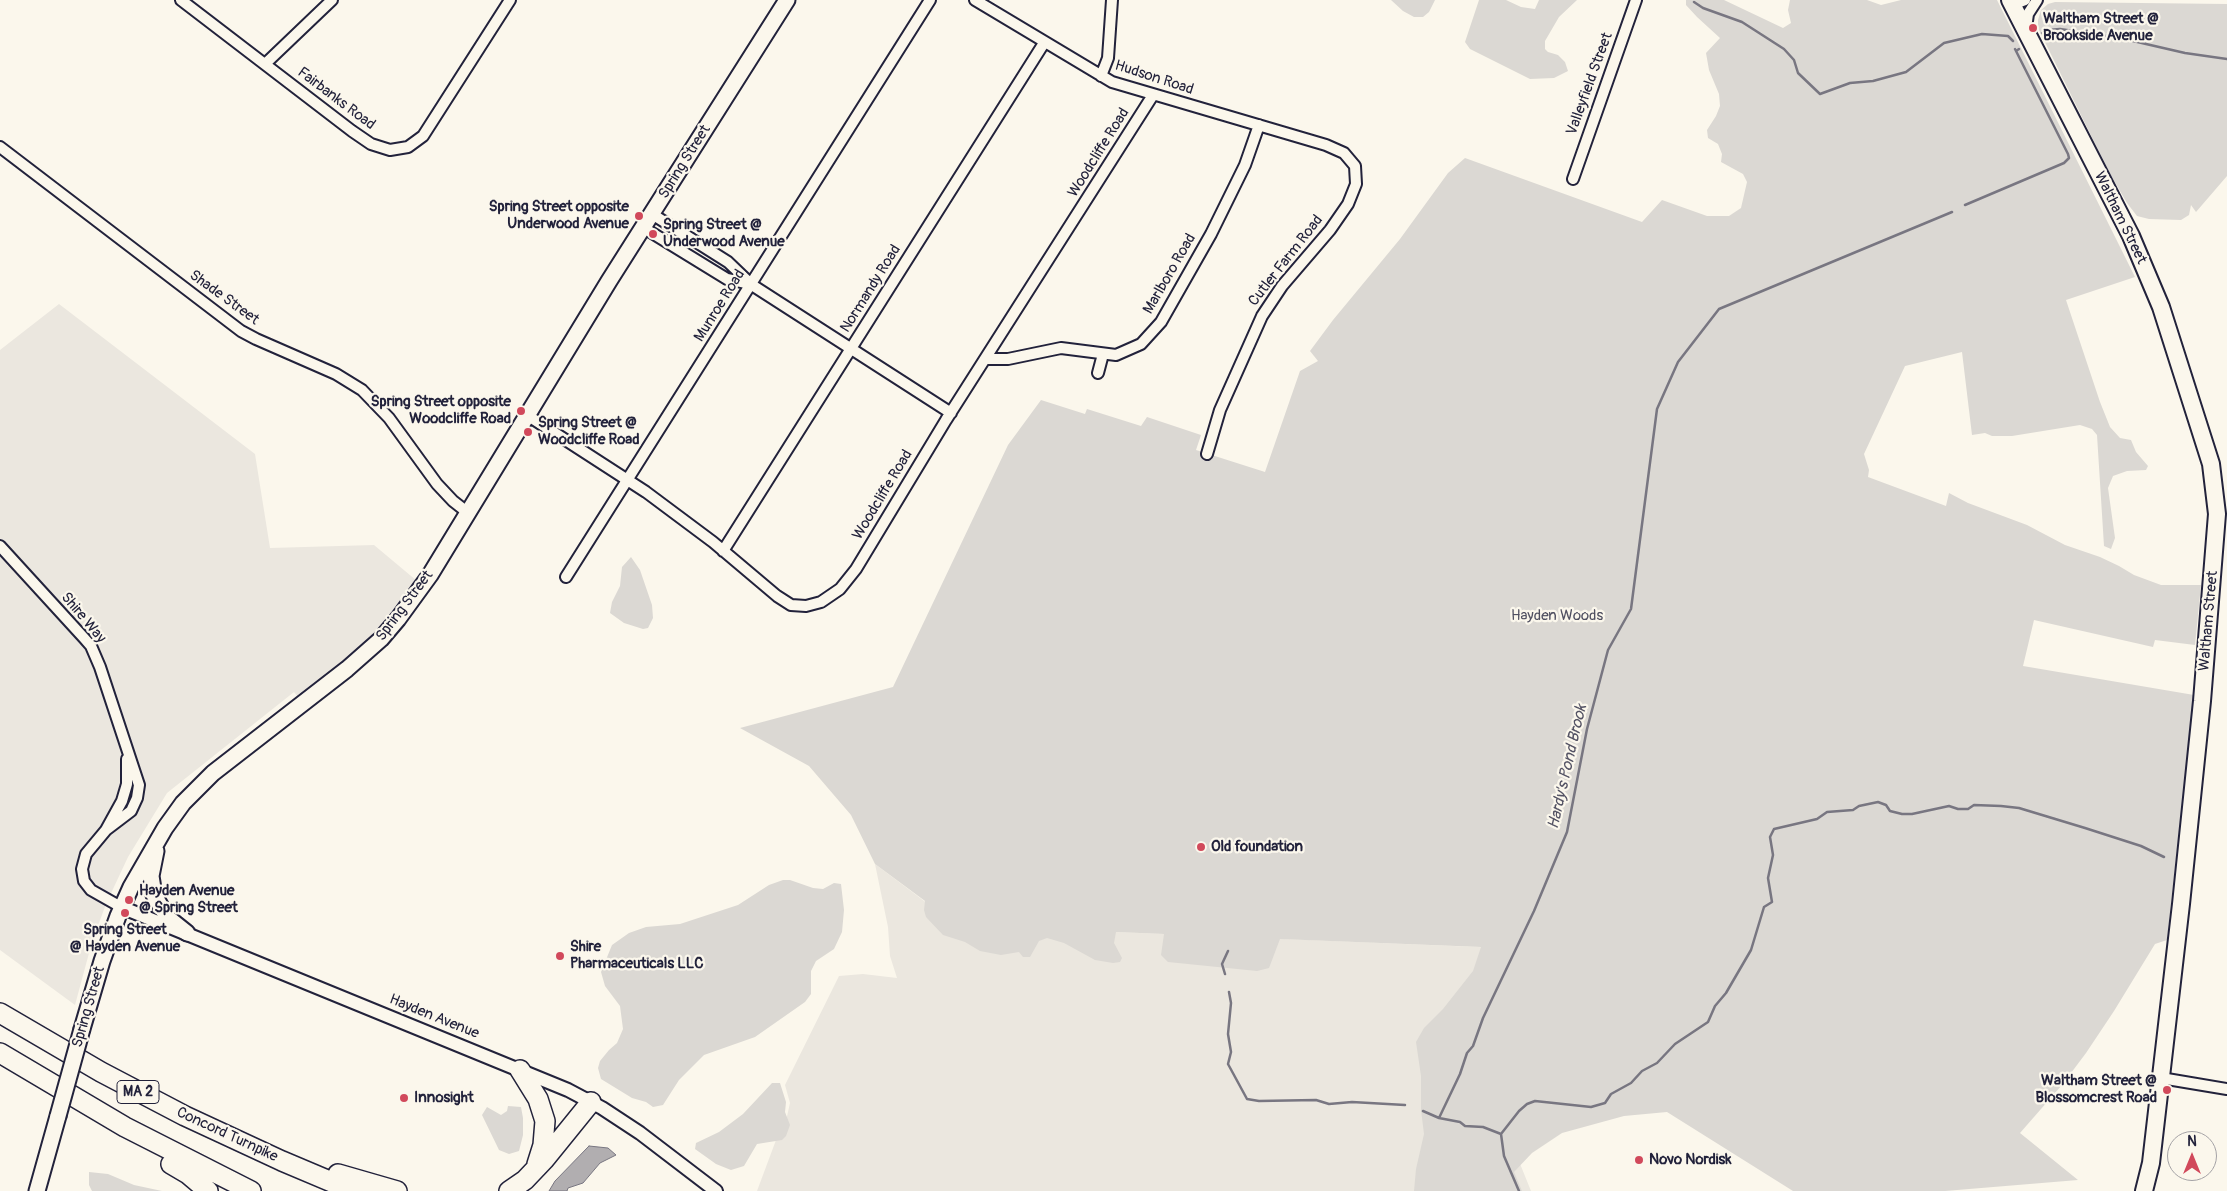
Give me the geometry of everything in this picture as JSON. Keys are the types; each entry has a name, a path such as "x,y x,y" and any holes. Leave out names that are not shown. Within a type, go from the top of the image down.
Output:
{"highway":[{"name":"Concord Turnpike","path":"0,1013 156,1101 282,1161 353,1191"},
{"name":"MA 2","path":"0,1053 125,1128 250,1191"},
{"path":"520,1070 538,1099 545,1121 543,1145 534,1170"},
{"path":"509,1191 524,1180 544,1160 590,1102"},
{"path":"125,1128 162,1158 188,1174 208,1191"},
{"path":"282,1161 328,1171 397,1191"}],"main road":[{"name":"Spring Street","path":"37,1191 102,961 122,907 160,835 183,803 213,773 347,670 381,639 430,575 527,415 787,0"},
{"name":"Waltham Street","path":"2016,2 2026,31 2131,236 2161,307 2211,464 2221,533 2152,1163 2153,1191"},
{"path":"160,835 152,868 153,892 167,917 187,934"},
{"name":"Waltham Street","path":"2144,1191 2152,1163"}],"street":[{"name":"Fairbanks Road","path":"181,0 371,144 380,148 396,150 415,144 423,136 510,0"},
{"path":"265,64 332,0"},
{"name":"Munroe Road","path":"566,577 752,285 930,0"},
{"name":"Hudson Road","path":"975,0 1112,82 1338,150"},
{"path":"1101,76 1108,58 1112,0"},
{"name":"Valleyfield Street","path":"1573,179 1636,0"},
{"path":"2026,31 2027,16 2037,0"},
{"name":"Normandy Road","path":"723,551 1044,43"},
{"name":"Woodcliffe Road","path":"527,415 628,479 691,525 777,596 791,605 806,606 821,602 840,589 856,569 951,413 1153,95"},
{"name":"Marlboro Road","path":"986,360 1008,359 1061,348 1102,354 1124,353 1141,344 1161,322 1211,234 1245,165 1259,125"},
{"name":"Shade Street","path":"0,147 241,331 336,374 362,390 389,418 437,484 453,501 467,512"},
{"name":"Cutler Farm Road","path":"1207,454 1220,410 1262,316 1282,286 1330,230 1348,204 1356,184 1355,166 1344,153 1338,150"},
{"path":"652,214 728,262 752,285 951,413"},
{"path":"644,228 728,279 752,285"},
{"path":"1098,373 1102,354"},
{"name":"Shire Way","path":"0,546 91,646 100,667 126,751 127,784 125,793 106,830 86,854 83,878 88,887 95,893 122,907"},
{"name":"Hayden Avenue","path":"122,907 520,1070 590,1102 640,1132 716,1191"},
{"path":"2161,1078 2227,1089"}],"shaded area":[{"path":"59,304 255,454 270,548 374,545 417,581 384,624 347,659 299,698 294,692 167,793 128,857 106,904 92,942 75,1005 0,950 0,350"},
{"path":"875,864 952,922 1116,932 1574,951 1506,1129 1531,1191 757,1191 782,1124 786,1121 790,1103 785,1085 839,976 863,974 897,978 890,956 888,927"},
{"path":"589,1146 608,1148 616,1155 600,1163 583,1183 568,1188 567,1191 549,1191 555,1181"}],"green space":[{"path":"1391,0 1435,0 1429,12 1423,17 1414,17 1403,11"},
{"path":"1479,0 1506,0 1521,7 1535,9 1539,0 1577,0 1559,17 1545,41 1545,49 1558,55 1565,62 1568,71 1554,78 1530,79 1470,49 1465,42"},
{"name":"Hayden Woods","path":"1686,0 1724,0 1783,28 1791,23 1788,10 1790,0 1867,0 1881,5 1901,0 1997,0 2135,277 2066,300 2110,427 2120,438 2131,440 2136,452 2148,466 2146,470 2127,471 2113,476 2108,488 2115,538 2111,549 2104,546 2097,435 2092,429 2080,425 2012,436 1992,436 1985,433 1972,435 1962,352 1905,366 1864,454 1869,470 1868,477 1946,506 1949,493 1968,503 2027,525 2065,545 2100,557 2134,575 2161,585 2201,585 2195,645 2155,640 2153,647 2034,620 2023,666 2194,695 2167,940 2155,944 2086,1053 2062,1085 2020,1133 2078,1180 1945,1191 1793,1191 1667,1112 1624,1116 1562,1133 1532,1153 1514,1172 1522,1191 1414,1191 1416,1169 1424,1134 1421,1110 1421,1076 1416,1042 1424,1028 1443,1009 1473,971 1481,947 1280,939 1269,968 1257,971 1168,962 1161,955 1164,934 1116,932 1114,943 1122,958 1120,962 1113,963 1095,960 1064,943 1047,938 1039,941 1030,957 1023,957 1019,952 1001,955 980,951 965,942 943,935 926,917 924,910 925,901 875,864 851,815 809,766 740,728 893,687 1008,445 1041,400 1085,414 1087,409 1141,426 1147,417 1201,435 1196,450 1265,472 1300,371 1318,361 1310,351 1400,239 1448,173 1465,158 1642,222 1662,200 1707,216 1729,216 1741,208 1747,182 1743,174 1721,162 1722,154 1718,144 1708,138 1707,130 1720,106 1719,94 1709,70 1706,53 1720,38 1686,5"},
{"path":"2055,2 2227,4 2227,176 2196,212 2191,205 2189,215 2181,220 2149,219 2137,216 2127,203 2110,174 2038,28 2041,10 2048,4"},
{"path":"631,557 640,570 652,605 653,618 648,628 643,629 624,623 610,613 612,602 620,586 622,567"},
{"path":"783,880 790,880 813,888 823,889 834,883 841,884 844,910 842,932 834,949 816,961 811,971 811,994 805,1002 755,1037 704,1055 679,1080 663,1105 653,1107 646,1102 632,1098 601,1079 598,1068 600,1061 617,1043 623,1029 620,1006 605,986 601,972 612,945 629,933 646,927 680,924 738,905 769,885"},
{"path":"772,1083 780,1083 786,1102 785,1112 790,1125 786,1136 782,1140 757,1144 744,1166 731,1170 716,1164 695,1149 696,1143 719,1132 743,1114"},
{"path":"508,1106 521,1107 523,1118 523,1135 519,1151 509,1154 499,1150 482,1115 487,1107 501,1115 507,1111"},
{"path":"89,1172 108,1174 134,1185 162,1191 92,1191 89,1185"}],"waterway":[{"path":"1694,2 1703,8 1742,22 1784,49 1794,60 1798,73 1820,94 1850,83 1873,81 1906,72 1944,43 1982,34 2008,36 2013,41"},
{"path":"2042,33 2048,30 2060,29 2120,38 2185,53 2227,59"},
{"path":"2015,49 2016,51 2019,49"},
{"path":"1965,205 2064,163 2069,158 2016,51"},
{"name":"Hardy's Pond Brook","path":"1519,1191 1504,1156 1501,1134 1483,1127 1465,1126 1460,1122 1439,1118 1460,1074 1467,1053 1473,1046 1483,1018 1534,911 1567,832 1587,729 1608,650 1631,609 1657,409 1678,362 1719,309 1952,212"},
{"path":"1501,1134 1519,1111 1527,1104 1535,1101 1591,1107 1605,1103 1611,1094 1631,1083 1642,1071 1657,1063 1675,1044 1708,1022 1715,1006 1726,993 1751,950 1764,907 1772,902 1768,878 1773,855 1770,837 1774,829 1817,819 1827,812 1853,810 1859,806 1878,802 1886,805 1890,811 1902,814 1912,814 1949,806 1958,809 1968,809 1974,805 2001,806 2019,808 2085,828 2141,846 2164,857"},
{"path":"1225,974 1222,964 1228,951"},
{"path":"1229,992 1231,1003 1228,1034 1231,1052 1228,1064 1247,1099 1259,1101 1316,1100 1329,1104 1352,1102 1405,1105"},
{"path":"1423,1111 1439,1118"}],"place":[{"name":"Waltham Street @ Brookside Avenue","path":"2033,28"},
{"name":"Spring Street opposite Underwood Avenue","path":"639,216"},
{"name":"Spring Street @ Underwood Avenue","path":"653,234"},
{"name":"Spring Street opposite Woodcliffe Road","path":"521,411"},
{"name":"Spring Street @ Woodcliffe Road","path":"528,432"},
{"name":"Old foundation","path":"1201,847"},
{"name":"Hayden Avenue @ Spring Street","path":"129,900"},
{"name":"Spring Street @ Hayden Avenue","path":"125,913"},
{"name":"Shire Pharmaceuticals LLC","path":"560,956"},
{"name":"Waltham Street @ Blossomcrest Road","path":"2167,1090"},
{"name":"Innosight","path":"404,1098"},
{"name":"Novo Nordisk","path":"1639,1160"}]}
